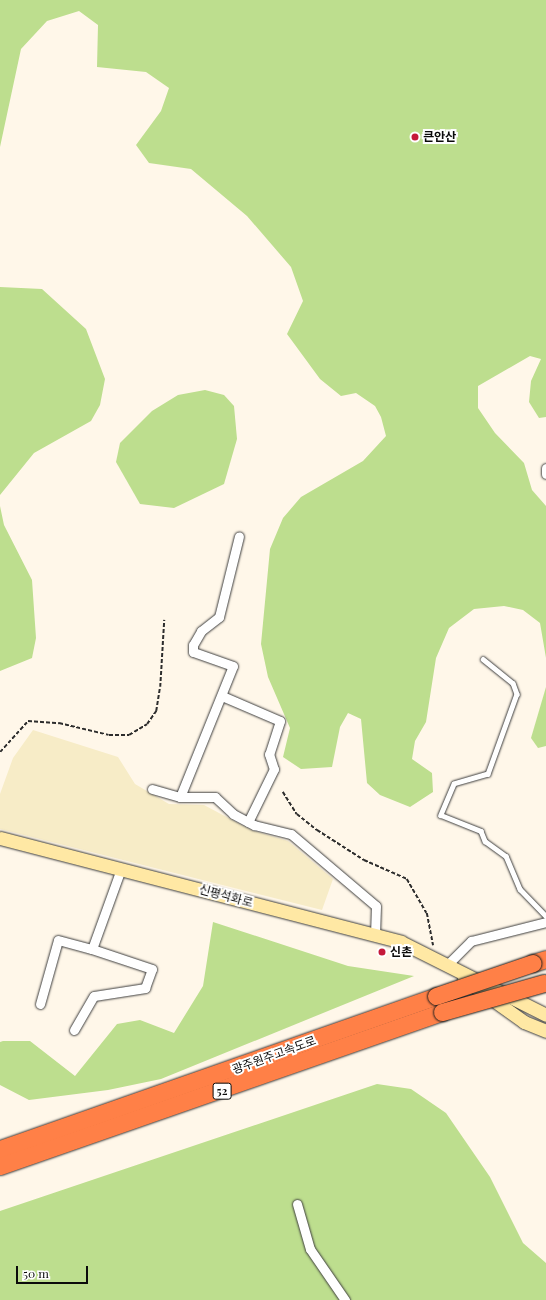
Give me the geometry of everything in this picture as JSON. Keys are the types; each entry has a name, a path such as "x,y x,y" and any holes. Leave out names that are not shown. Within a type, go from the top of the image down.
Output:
{"highway":[{"name":"광주원주고속도로","path":"0,1149 540,961"},
{"name":"광주원주고속도로","path":"0,1166 442,1012 545,983"}],"main road":[{"name":"신평석화로","path":"0,838 401,942 448,964 546,1015"},
{"name":"신평석화로","path":"448,964 479,993 524,1022 546,1031"}],"street":[{"path":"546,468 546,474"},
{"path":"180,797 233,666 193,652 193,645 201,631 219,617 239,536"},
{"path":"222,696 280,721 270,754 274,769 248,822"},
{"path":"152,790 180,797 215,797 248,822 291,834 376,906 375,935"},
{"path":"92,949 121,869"},
{"path":"448,964 470,941 546,922"},
{"path":"40,1004 58,940 92,949 152,969 145,988 94,996 74,1030"},
{"path":"297,1204 310,1249 345,1300"}],"lane":[{"path":"484,659 513,683 517,694 488,774 454,784 441,815 481,831 485,841 506,856 520,889 546,916"}],"path":[{"path":"0,752 28,721 59,723 109,735 129,735 147,724 156,711 160,687 164,620"},
{"path":"283,792 297,814 317,830 364,860 406,879 426,913 434,937 433,947"}],"shaded area":[{"path":"33,730 118,757 135,784 169,804 204,805 251,830 288,841 333,879 322,910 0,829 0,794 13,758"}],"green space":[{"path":"0,0 546,0 546,417 539,418 529,402 531,381 541,359 530,356 478,386 478,408 495,433 524,463 532,490 546,506 546,658 540,623 523,610 504,606 474,609 449,628 436,658 426,722 415,741 412,759 432,773 433,792 410,807 380,795 367,783 361,719 348,713 340,727 332,767 301,769 283,757 290,728 268,677 261,644 270,549 283,518 301,497 363,461 386,436 381,417 375,406 356,393 341,396 320,379 287,334 303,301 291,267 247,216 191,169 149,163 136,145 161,111 169,88 146,72 97,67 98,25 79,11 47,21 21,49 0,147"},
{"path":"0,287 42,289 86,329 105,379 100,405 91,421 34,453 0,495"},
{"path":"205,390 224,395 234,406 237,439 224,484 174,508 140,504 116,462 120,443 152,411 178,395"},
{"path":"0,506 4,525 32,580 36,638 32,658 0,671"},
{"path":"546,687 546,746 538,748 531,738"},
{"path":"213,922 348,966 414,976 161,1079 108,1090 29,1100 0,1085 0,1042 3,1041 30,1041 75,1076 117,1024 140,1020 174,1033 203,986"},
{"path":"377,1084 411,1089 446,1113 490,1177 523,1243 546,1263 546,1300 0,1300 0,1211"}],"place":[{"name":"큰안산","path":"415,137"},
{"name":"신촌","path":"382,952"}]}
